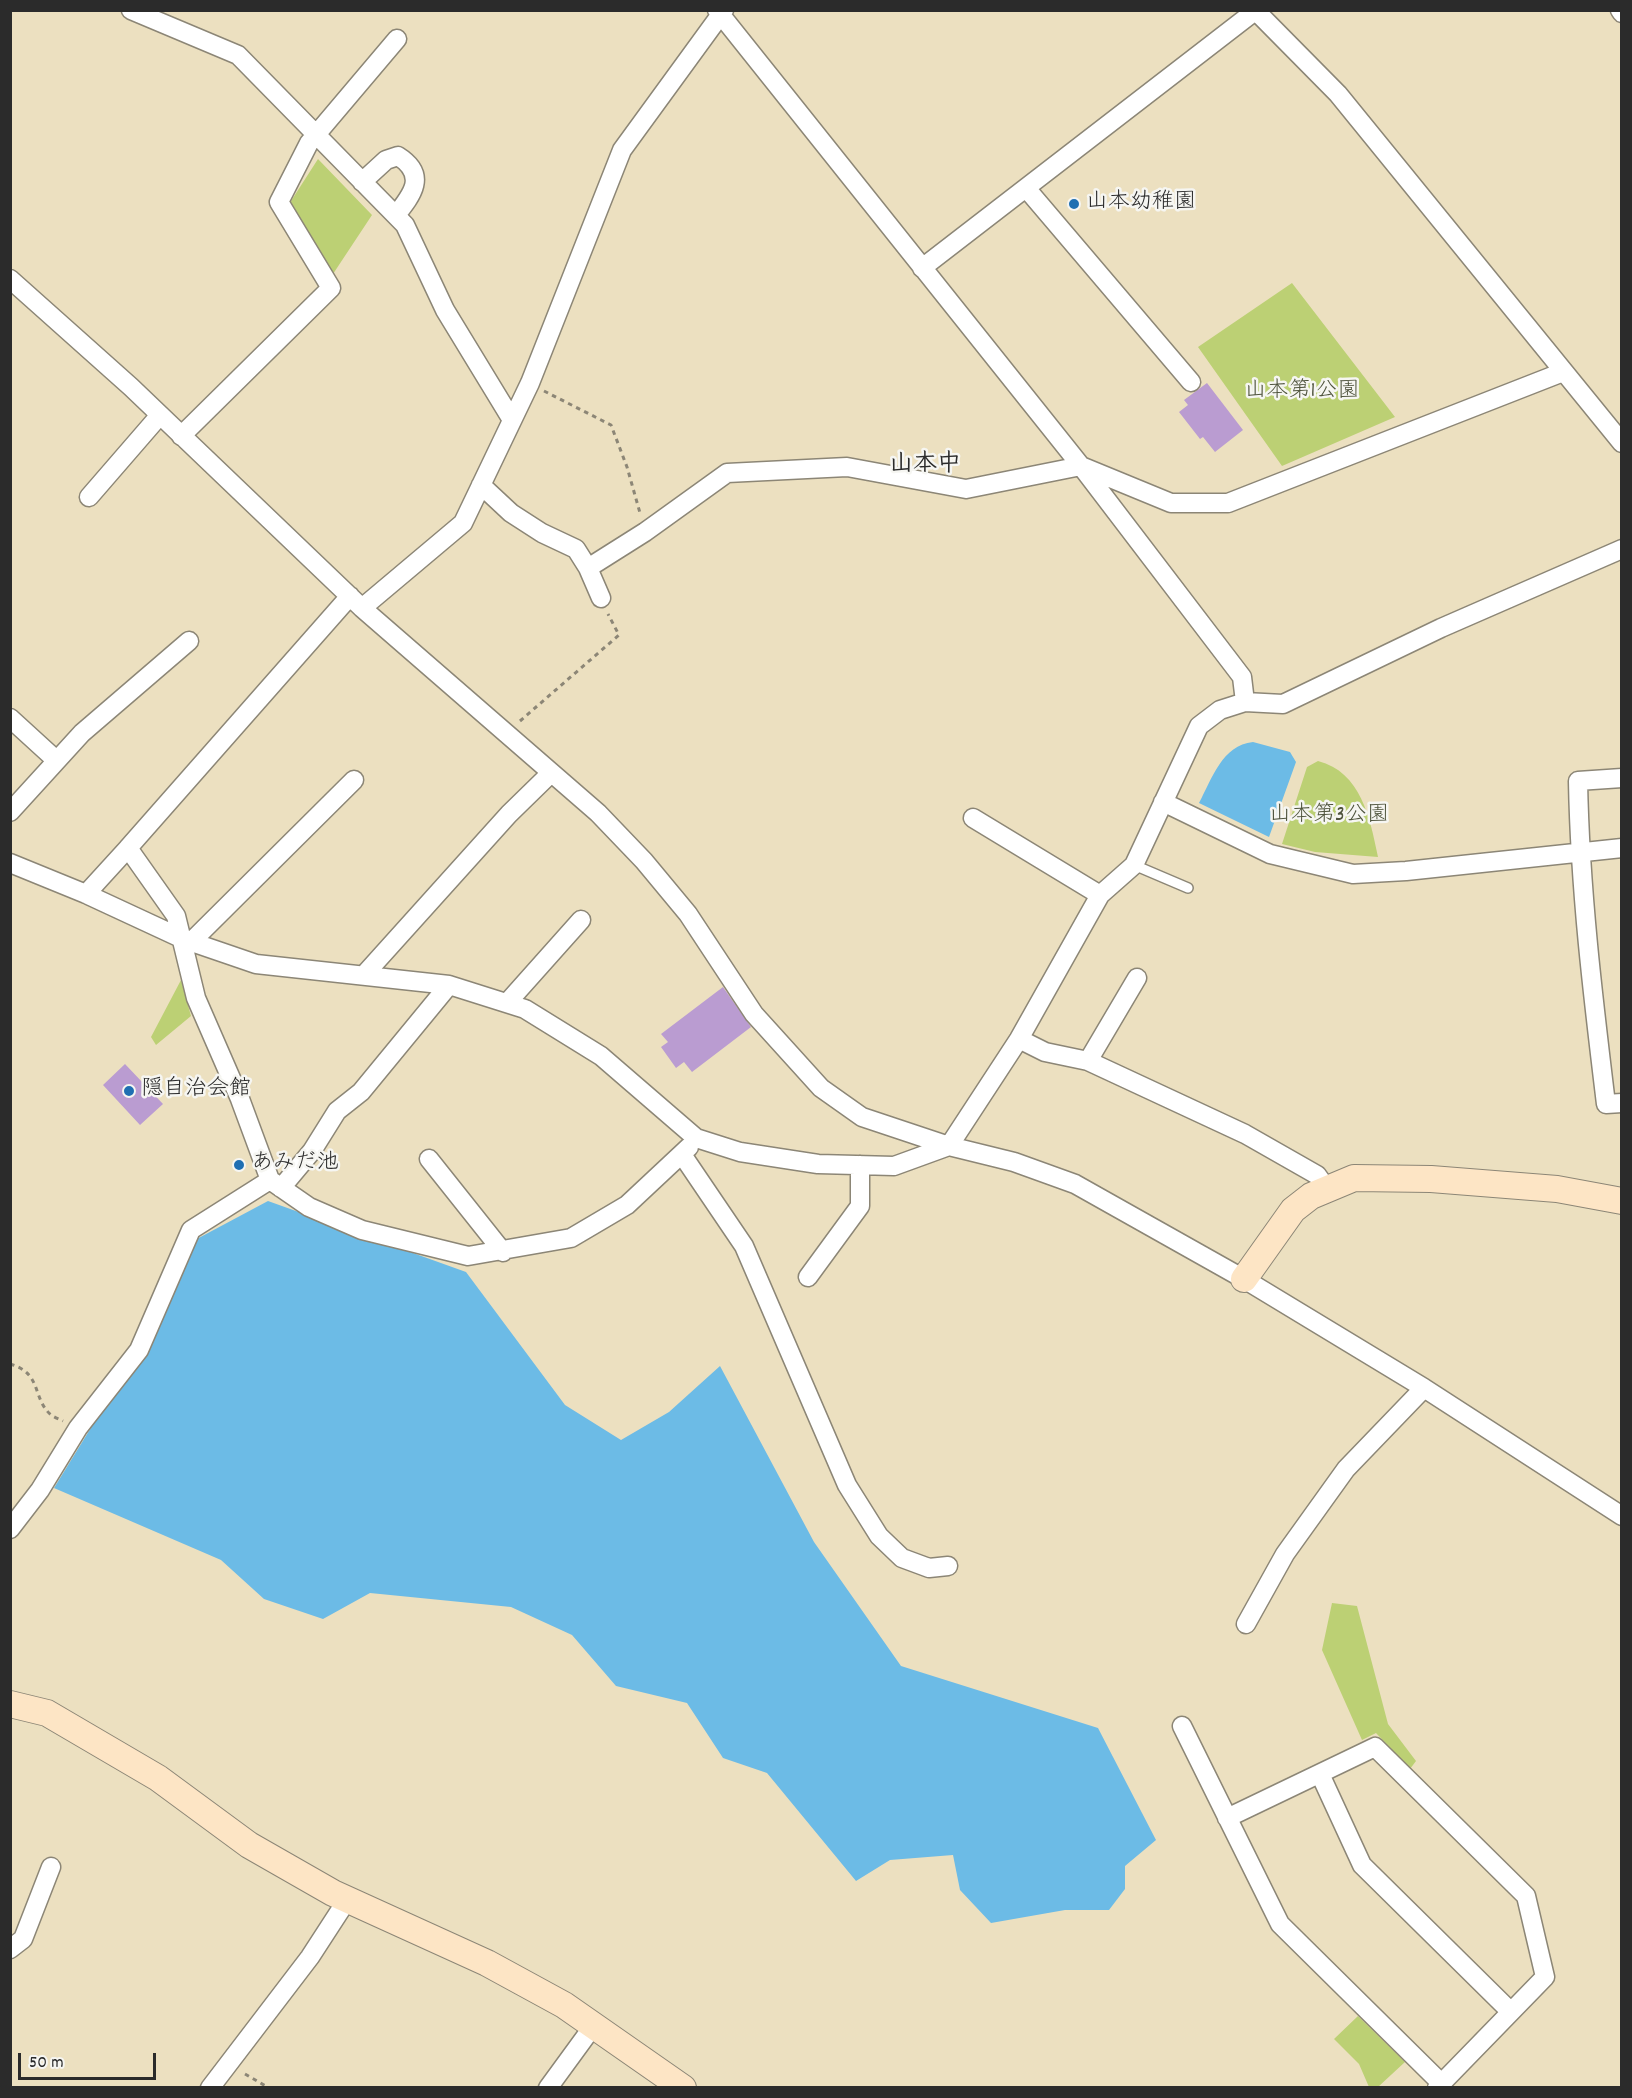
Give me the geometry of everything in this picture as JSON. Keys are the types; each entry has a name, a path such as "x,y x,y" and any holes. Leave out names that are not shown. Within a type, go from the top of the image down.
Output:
{"street":[{"path":"131,10 238,55 396,215 405,225 445,310 512,420"},
{"path":"922,268 1255,11 1338,94 1622,443"},
{"path":"86,894 356,602 463,523 530,383 622,150 720,12 1081,466 1242,677 1245,702"},
{"path":"181,436 331,288 279,202 315,135 398,39"},
{"path":"362,182 386,159 398,156 410,164 415,179 414,193 396,215"},
{"path":"1026,188 1191,382"},
{"path":"10,279 160,416 356,602 598,813 644,861 688,914 754,1014 821,1088 862,1117 949,1146 1014,1162 1075,1184 1244,1279 1424,1388 1622,1516"},
{"path":"588,568 645,532 727,473 848,467 966,489 1081,466 1171,503 1228,503 1563,372"},
{"path":"89,497 160,416"},
{"path":"481,485 511,513 542,533 576,549 588,568 601,598"},
{"path":"10,863 86,894 187,941 256,964 449,985 525,1009 601,1056 696,1138 740,1152 818,1164 894,1166 949,1146 1019,1039 1100,895 1134,865 1199,726 1220,710 1245,702 1283,704 1441,628 1622,549"},
{"path":"10,812 91,725 189,641"},
{"path":"10,718 56,760"},
{"path":"364,975 509,814 551,773"},
{"path":"1622,778 1578,781 1580,852 1590,979 1606,1104 1622,1103"},
{"path":"187,941 354,780"},
{"path":"1163,802 1270,854 1353,874 1406,871 1622,848"},
{"path":"973,818 1100,895"},
{"path":"128,848 176,916 187,941 196,998 275,1184 309,1207 363,1230 468,1256 503,1252 571,1238 627,1205 682,1156 696,1138"},
{"path":"507,1003 581,920"},
{"path":"1088,1060 1137,978"},
{"path":"10,1529 40,1490 78,1428 139,1350 191,1230 275,1184 312,1151 337,1111 360,1092 449,985"},
{"path":"1019,1039 1045,1052 1088,1060 1245,1134 1317,1175 1328,1189"},
{"path":"682,1156 744,1246 847,1485 879,1536 902,1558 929,1568 948,1566"},
{"path":"429,1159 503,1252"},
{"path":"808,1277 860,1206 860,1165"},
{"path":"1244,1279 1293,1210 1311,1196 1354,1178 1431,1179 1557,1189 1622,1201"},
{"path":"1246,1624 1285,1554 1347,1469 1424,1388"},
{"path":"10,1704 46,1713 57,1719 158,1778 249,1845 347,1899 487,1963 564,2005 683,2088"},
{"path":"1182,1726 1227,1818 1280,1924 1439,2085 1545,1977 1526,1896 1375,1748 1227,1818"},
{"path":"1320,1774 1362,1865 1511,2012"},
{"path":"10,1949 23,1940 51,1867"},
{"path":"210,2088 310,1957 347,1899"},
{"path":"548,2088 594,2025"}],"lane":[{"path":"1134,865 1188,888"}],"path":[{"path":"530,383 610,425 627,467 645,532"},
{"path":"505,734 619,635 601,598"},
{"path":"10,1364 25,1371 35,1380 50,1414 78,1428"},
{"path":"228,2064 269,2088"}],"green space":[{"path":"318,159 372,215 333,274 292,212 291,201"},
{"name":"山本第1公園","path":"1292,283 1395,417 1282,466 1198,347"},
{"name":"山本第3公園","path":"1318,761 1333,767 1354,786 1367,812 1378,857 1315,852 1282,844 1307,767"},
{"path":"181,980 191,1016 156,1045 151,1037"},
{"path":"1332,1603 1357,1606 1388,1724 1416,1761 1410,1769 1376,1733 1362,1740 1322,1650"},
{"path":"1358,2016 1405,2062 1378,2087 1369,2087 1359,2064 1334,2039"}],"water":[{"path":"1253,742 1290,752 1296,762 1269,837 1199,803 1226,756 1242,744"},
{"path":"268,1201 466,1272 565,1405 621,1440 669,1412 720,1366 814,1542 901,1666 1098,1728 1156,1840 1125,1866 1125,1889 1109,1910 1065,1910 991,1923 960,1890 953,1855 890,1860 856,1881 767,1773 723,1758 687,1703 616,1686 572,1635 511,1607 370,1593 323,1619 264,1599 221,1560 54,1488 100,1413 146,1356 193,1241"}],"building":[{"path":"1207,383 1243,430 1215,452 1203,437 1200,439 1179,412 1188,405 1184,400"},
{"path":"723,987 751,1027 692,1072 684,1062 676,1068 661,1047 668,1042 661,1034"},
{"name":"隠自治会館","path":"125,1064 163,1104 140,1125 103,1085"}],"place":[{"name":"山本幼稚園","path":"1074,204"},
{"name":"隠自治会館","path":"129,1091"},
{"name":"あみだ池","path":"239,1165"}],"district":[{"name":"山本中","path":"925,467"}]}
